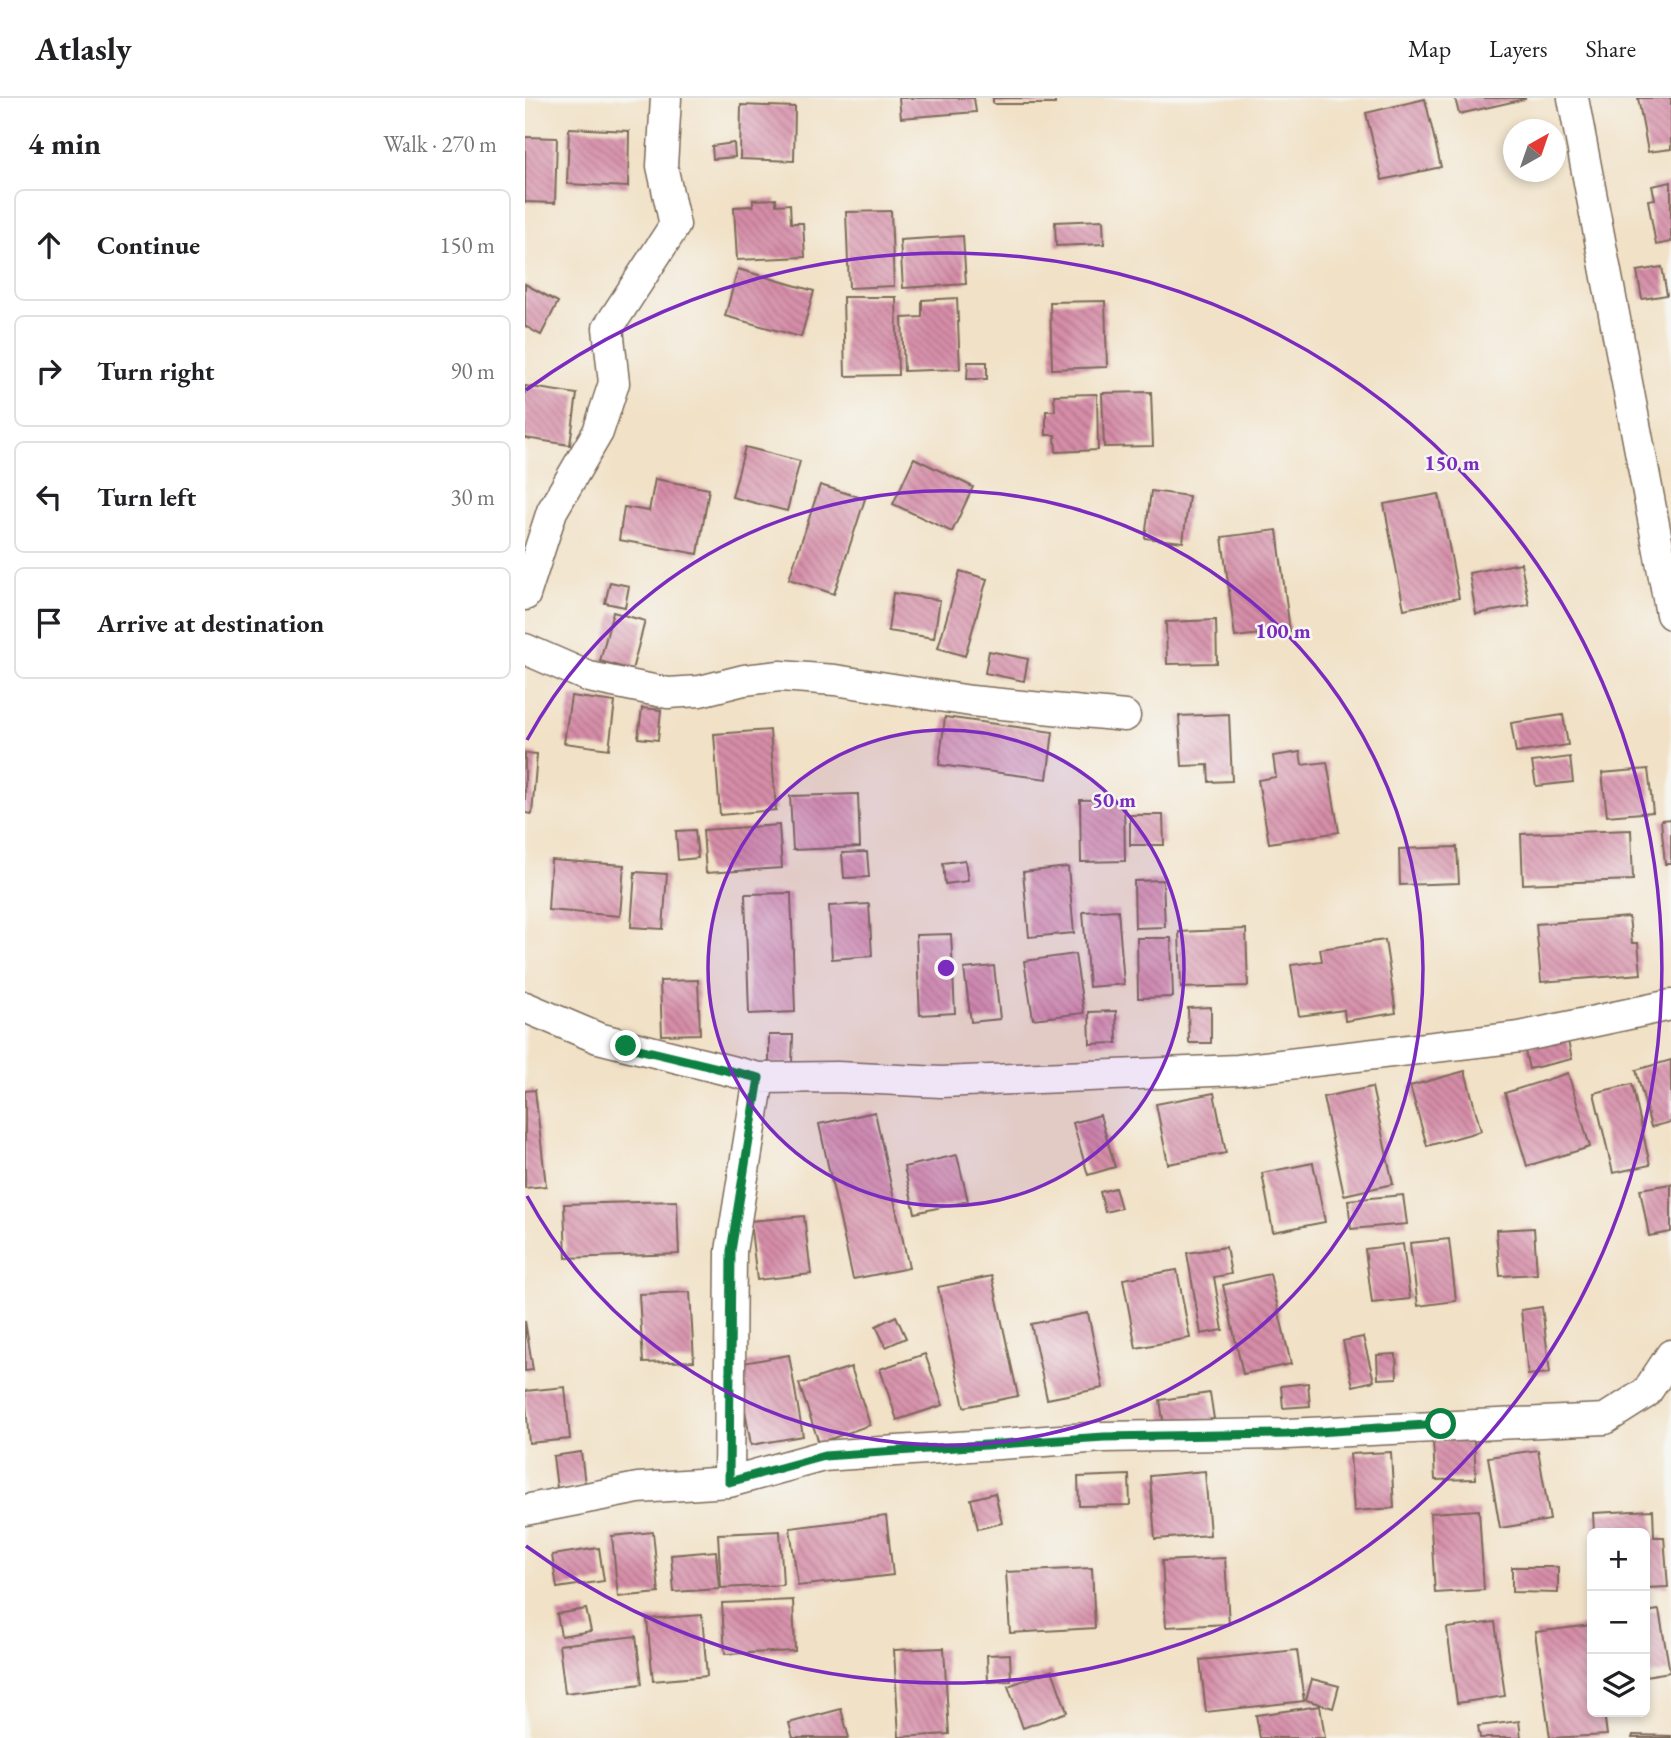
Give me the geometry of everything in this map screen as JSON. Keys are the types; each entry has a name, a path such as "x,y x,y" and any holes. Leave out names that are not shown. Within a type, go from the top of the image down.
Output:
{"street":[{"path":"525,595 552,511 598,432 614,383 608,328 675,225 662,166 666,98"},
{"path":"1573,98 1671,614"},
{"path":"525,649 589,677 668,693 780,676 835,680 971,701 1125,716"},
{"path":"525,1007 598,1038 759,1078 837,1077 941,1082 1238,1070 1520,1037 1671,1005"},
{"path":"729,1482 731,1251 759,1078"},
{"path":"525,1510 638,1488 729,1482 824,1456 952,1445 1104,1437 1287,1434 1441,1424 1556,1423 1605,1419 1646,1392 1671,1354"}],"building":[{"path":"899,98 974,98 976,112 901,118"},
{"path":"993,98 1055,98 1055,104 993,104"},
{"path":"1455,98 1525,98 1525,99 1459,114"},
{"path":"1638,98 1671,98 1671,149 1648,152"},
{"path":"1425,99 1441,167 1382,180 1366,113"},
{"path":"741,105 795,107 794,161 740,159"},
{"path":"569,128 629,131 628,187 567,184"},
{"path":"525,137 557,138 555,203 525,202"},
{"path":"734,143 735,157 713,159 712,146"},
{"path":"1671,182 1671,242 1656,245 1648,200 1655,199 1652,186"},
{"path":"776,199 776,205 790,204 791,223 803,223 805,257 737,260 734,207 753,206 753,200"},
{"path":"891,211 894,286 849,288 846,212"},
{"path":"1103,220 1104,244 1056,246 1055,222"},
{"path":"963,236 966,284 903,288 900,240"},
{"path":"1662,267 1667,295 1642,299 1637,271"},
{"path":"738,269 814,291 801,337 725,316"},
{"path":"525,284 558,302 541,335 525,326"},
{"path":"843,297 896,297 898,375 845,376"},
{"path":"957,298 960,369 904,371 902,318 922,317 922,300"},
{"path":"1105,301 1107,367 1052,369 1050,302"},
{"path":"968,362 987,362 987,379 967,379"},
{"path":"525,386 577,394 570,445 525,438"},
{"path":"1151,392 1153,446 1104,447 1102,393"},
{"path":"1097,394 1098,450 1056,452 1055,435 1046,435 1046,411 1055,411 1054,395"},
{"path":"745,447 800,461 787,511 732,497"},
{"path":"914,458 973,487 952,532 893,504"},
{"path":"655,479 709,489 698,554 619,540 624,507 649,511"},
{"path":"820,485 865,499 834,594 789,579"},
{"path":"1151,491 1189,496 1183,542 1145,538"},
{"path":"1439,494 1459,598 1404,609 1384,504"},
{"path":"1277,530 1290,631 1235,637 1222,537"},
{"path":"1521,563 1529,605 1476,614 1469,573"},
{"path":"960,571 987,579 965,656 938,648"},
{"path":"610,582 629,586 625,607 605,603"},
{"path":"893,593 940,600 934,638 888,631"},
{"path":"613,612 645,621 632,670 600,661"},
{"path":"1216,620 1217,663 1167,664 1166,622"},
{"path":"989,651 1028,659 1024,681 985,673"},
{"path":"571,696 615,702 609,749 564,743"},
{"path":"642,708 661,710 658,740 638,738"},
{"path":"1229,714 1232,781 1209,782 1208,765 1182,766 1179,716"},
{"path":"1563,715 1568,745 1516,753 1511,723"},
{"path":"945,717 1053,732 1047,779 939,765"},
{"path":"770,730 776,810 720,815 714,734"},
{"path":"1300,752 1302,765 1327,762 1339,832 1269,843 1258,780 1276,777 1273,756"},
{"path":"525,753 537,754 532,814 525,813"},
{"path":"1570,757 1573,782 1536,786 1532,762"},
{"path":"1648,769 1653,812 1607,816 1602,773"},
{"path":"858,794 860,847 793,850 790,796"},
{"path":"1124,799 1125,861 1081,862 1080,800"},
{"path":"1130,815 1163,815 1164,845 1130,845"},
{"path":"1671,819 1671,864 1665,864 1661,820"},
{"path":"779,825 782,868 706,873 703,830"},
{"path":"695,830 698,858 678,860 676,831"},
{"path":"1631,830 1633,880 1523,884 1521,834"},
{"path":"1457,847 1459,883 1400,885 1399,849"},
{"path":"867,852 869,877 844,878 842,853"},
{"path":"551,860 624,865 620,916 548,910"},
{"path":"965,860 968,881 945,884 943,863"},
{"path":"1068,867 1074,933 1029,937 1023,872"},
{"path":"635,872 667,874 663,929 631,927"},
{"path":"1163,880 1165,927 1135,928 1134,881"},
{"path":"791,893 795,1012 749,1014 745,894"},
{"path":"869,904 872,956 832,959 829,906"},
{"path":"1118,910 1124,984 1089,987 1083,912"},
{"path":"1629,917 1632,943 1638,943 1641,974 1541,982 1536,924"},
{"path":"1246,929 1248,986 1181,988 1179,932"},
{"path":"951,934 955,1013 920,1015 916,935"},
{"path":"1137,938 1171,938 1173,997 1138,998"},
{"path":"1385,940 1396,1013 1345,1021 1344,1010 1299,1016 1291,965 1322,961 1320,949"},
{"path":"1075,954 1084,1013 1033,1019 1024,961"},
{"path":"994,966 1000,1019 971,1022 964,969"},
{"path":"698,980 700,1034 662,1035 660,981"},
{"path":"1211,1007 1211,1043 1189,1043 1188,1008"},
{"path":"1116,1011 1117,1043 1090,1044 1089,1012"},
{"path":"769,1035 793,1035 792,1063 769,1063"},
{"path":"1567,1037 1572,1059 1529,1069 1524,1047"},
{"path":"1671,1060 1671,1122 1651,1127 1636,1070"},
{"path":"1465,1071 1481,1131 1427,1146 1410,1086"},
{"path":"1568,1073 1590,1147 1527,1166 1505,1093"},
{"path":"1632,1084 1650,1165 1613,1173 1594,1093"},
{"path":"1372,1087 1393,1184 1344,1195 1323,1097"},
{"path":"535,1090 546,1186 525,1188 525,1091"},
{"path":"1214,1093 1226,1153 1168,1164 1156,1104"},
{"path":"875,1112 909,1268 853,1279 819,1124"},
{"path":"1100,1115 1115,1167 1088,1175 1073,1123"},
{"path":"957,1155 968,1201 915,1213 904,1167"},
{"path":"1313,1163 1325,1222 1273,1232 1262,1173"},
{"path":"1671,1184 1671,1232 1649,1236 1640,1189"},
{"path":"1115,1188 1121,1208 1105,1212 1100,1192"},
{"path":"1403,1195 1407,1224 1351,1229 1348,1200"},
{"path":"677,1201 679,1254 566,1258 564,1204"},
{"path":"804,1216 811,1274 757,1280 750,1221"},
{"path":"1534,1228 1537,1274 1500,1276 1496,1230"},
{"path":"1449,1239 1456,1301 1418,1306 1410,1243"},
{"path":"1403,1244 1410,1299 1372,1303 1365,1249"},
{"path":"1226,1247 1231,1274 1214,1277 1223,1330 1201,1334 1187,1253"},
{"path":"1177,1270 1190,1338 1136,1348 1123,1279"},
{"path":"1270,1274 1291,1364 1243,1374 1223,1285"},
{"path":"992,1276 1018,1396 964,1407 938,1287"},
{"path":"690,1292 694,1361 643,1363 639,1294"},
{"path":"1542,1307 1550,1373 1528,1375 1521,1310"},
{"path":"1088,1313 1103,1388 1047,1399 1031,1324"},
{"path":"896,1316 906,1338 886,1347 876,1326"},
{"path":"525,1321 533,1370 525,1371"},
{"path":"1363,1337 1374,1381 1353,1386 1343,1341"},
{"path":"925,1354 943,1405 897,1420 880,1369"},
{"path":"1396,1354 1397,1378 1378,1379 1377,1355"},
{"path":"789,1355 803,1436 751,1445 737,1364"},
{"path":"851,1367 870,1425 819,1443 799,1384"},
{"path":"1308,1383 1310,1406 1283,1408 1281,1386"},
{"path":"565,1387 570,1439 529,1443 525,1391"},
{"path":"1210,1393 1214,1419 1164,1427 1160,1400"},
{"path":"1474,1439 1476,1479 1435,1480 1433,1440"},
{"path":"1538,1450 1550,1520 1500,1528 1488,1457"},
{"path":"581,1452 585,1484 557,1488 553,1456"},
{"path":"1391,1452 1394,1508 1354,1511 1350,1454"},
{"path":"1205,1471 1210,1535 1155,1539 1150,1476"},
{"path":"1129,1475 1130,1505 1079,1506 1078,1477"},
{"path":"995,1493 1002,1523 978,1529 971,1499"},
{"path":"1479,1510 1484,1590 1435,1593 1430,1513"},
{"path":"1653,1510 1654,1537 1664,1537 1668,1587 1650,1588 1650,1528 1594,1528 1593,1513"},
{"path":"886,1516 893,1575 798,1586 790,1528"},
{"path":"780,1531 783,1585 721,1588 718,1534"},
{"path":"653,1532 659,1593 618,1597 612,1536"},
{"path":"599,1548 604,1581 557,1588 552,1555"},
{"path":"716,1551 719,1589 674,1592 671,1555"},
{"path":"1225,1558 1229,1624 1166,1627 1162,1561"},
{"path":"1512,1567 1558,1567 1558,1593 1512,1592"},
{"path":"1092,1568 1095,1628 1010,1633 1006,1572"},
{"path":"793,1600 795,1651 725,1654 722,1603"},
{"path":"586,1609 591,1631 561,1636 557,1614"},
{"path":"1659,1610 1670,1672 1650,1675 1650,1611"},
{"path":"702,1615 707,1676 653,1681 647,1619"},
{"path":"1495,1622 1505,1696 1457,1703 1447,1628"},
{"path":"1587,1626 1587,1717 1605,1717 1607,1735 1550,1738 1535,1632"},
{"path":"636,1636 642,1684 565,1693 559,1645"},
{"path":"944,1648 949,1734 899,1737 894,1650"},
{"path":"1297,1650 1304,1701 1206,1712 1200,1660"},
{"path":"1010,1654 1011,1681 988,1682 987,1655"},
{"path":"1052,1670 1067,1712 1023,1728 1008,1686"},
{"path":"1312,1679 1339,1686 1333,1708 1306,1700"},
{"path":"1320,1706 1325,1738 1260,1738 1256,1715"},
{"path":"841,1709 849,1738 793,1738 789,1723"},
{"path":"1519,1721 1521,1738 1480,1738 1478,1726"},
{"path":"1633,1735 1671,1736 1671,1738 1632,1738"}],"route":[{"path":"626,1046 759,1078 731,1251 732,1363 727,1437 729,1482 824,1456 952,1445 1104,1437 1287,1434 1441,1424"}]}
